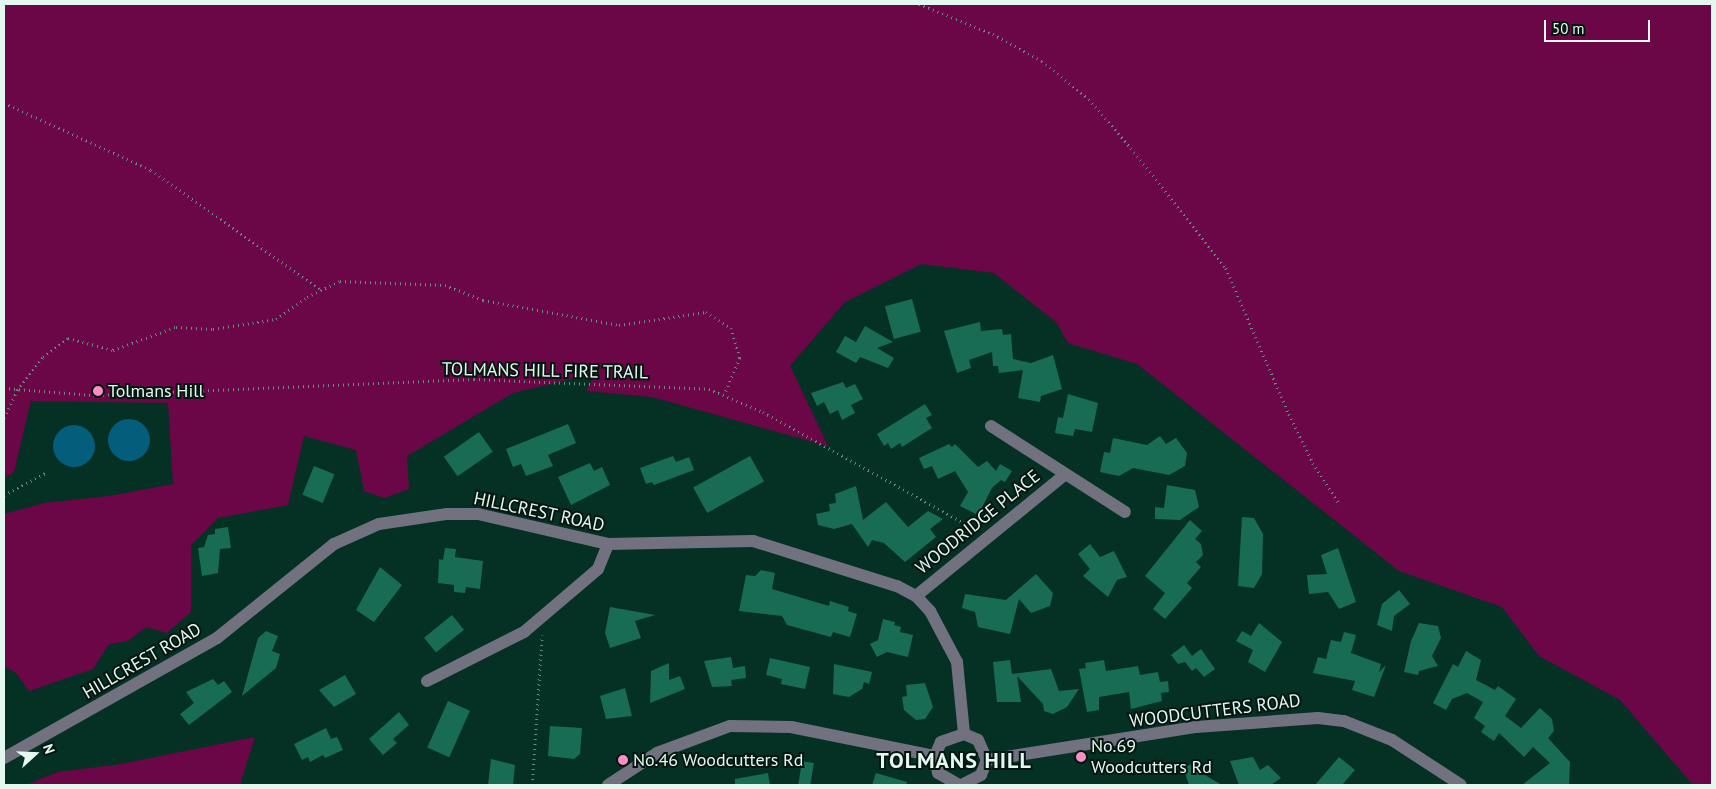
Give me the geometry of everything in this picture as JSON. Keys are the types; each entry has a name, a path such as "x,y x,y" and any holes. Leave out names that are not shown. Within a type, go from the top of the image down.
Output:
{"street":[{"name":"WOODRIDGE PLACE","path":"991,426 1063,476 1125,512"},
{"name":"WOODRIDGE PLACE","path":"916,596 1063,476"},
{"name":"HILLCREST ROAD","path":"4,758 199,650 334,544 379,524 418,515 478,514 608,544 753,541 897,586 916,596 942,628 957,662 964,734"},
{"path":"427,681 524,632 598,569 608,544"},
{"name":"WOODCUTTERS ROAD","path":"987,760 1196,728 1318,718 1352,724 1392,740 1461,785"},
{"path":"608,785 658,753 730,726 791,727 934,756"},
{"path":"964,734 978,740 987,760 981,775 960,785 938,773 934,756 941,742 964,734"}],"path":[{"path":"919,4 993,34 1042,61 1089,99 1125,141 1226,268 1289,414 1313,463 1340,505"},
{"path":"4,102 151,170 321,290"},
{"path":"4,418 17,390 43,357 68,338 113,350 176,328 213,329 276,319 321,290 340,281 445,285 483,300 619,325 706,312 731,328 740,358 725,394"},
{"name":"TOLMANS HILL FIRE TRAIL","path":"4,388 93,395 474,379 709,389 725,394 989,537"},
{"path":"4,495 47,472"},
{"path":"532,785 541,649"}],"shaded area":[{"path":"4,4 1712,4 1712,785 1693,785 1620,700 1539,656 1502,607 1399,571 1137,364 1068,343 1056,322 994,273 921,264 845,302 790,366 828,446 652,397 586,391 596,373 513,393 407,456 409,489 384,498 364,491 356,450 304,436 288,505 218,518 191,545 191,612 167,633 146,627 128,641 109,644 93,669 29,691 16,673 4,666 4,514 44,503 109,496 173,484 168,403 31,401 14,472 4,478"},
{"path":"255,737 240,785 25,785 58,772 121,764"}],"water":[{"path":"129,419 144,425 150,440 144,455 129,461 114,455 108,440 114,425"},
{"path":"78,425 86,428 92,434 95,446 92,458 86,464 70,467 62,464 56,458 53,442 56,434 62,428"}],"building":[{"path":"912,299 921,332 894,339 885,306"},
{"path":"980,322 981,331 1002,329 1003,335 1011,334 1013,359 1031,363 1053,355 1062,389 1041,396 1040,402 1018,398 1023,370 999,373 998,366 993,366 992,352 969,360 971,368 957,373 944,331"},
{"path":"865,326 893,342 877,348 894,358 888,368 860,357 856,363 836,352 845,336 856,342"},
{"path":"843,382 846,388 855,384 863,399 851,405 855,413 842,420 838,410 830,414 824,402 817,406 811,393"},
{"path":"1068,394 1098,403 1092,432 1075,429 1073,436 1055,433 1058,417 1063,418"},
{"path":"925,404 932,415 926,418 932,428 902,447 900,443 891,449 888,443 884,446 877,434"},
{"path":"568,424 576,443 548,455 553,466 526,476 521,464 513,467 506,449"},
{"path":"479,432 493,452 458,476 444,457"},
{"path":"1160,436 1166,444 1176,438 1187,453 1185,466 1169,475 1133,468 1119,476 1100,472 1104,452 1110,453 1113,438 1147,445"},
{"path":"949,444 952,447 955,444 978,467 987,461 996,471 1000,464 1012,471 1005,482 1001,480 992,488 978,515 960,506 968,492 955,471 938,479 932,466 924,469 919,458"},
{"path":"673,456 676,462 689,457 694,470 654,485 652,482 646,484 640,468"},
{"path":"750,456 764,481 707,513 693,488"},
{"path":"590,463 594,471 602,467 610,485 571,505 558,477"},
{"path":"314,466 334,474 323,503 302,495"},
{"path":"1167,485 1195,490 1199,507 1180,520 1155,519 1155,507 1164,508"},
{"path":"856,486 863,520 886,502 908,527 928,511 943,519 930,529 936,537 905,562 884,543 872,540 868,547 852,524 834,529 818,525 816,514 830,511 829,504 836,503 835,494"},
{"path":"1242,517 1254,518 1263,534 1262,574 1254,588 1238,586"},
{"path":"1190,520 1202,531 1195,539 1201,544 1203,555 1196,562 1201,567 1187,583 1192,588 1165,619 1153,609 1165,593 1145,576"},
{"path":"228,527 231,548 220,549 218,573 202,576 198,548 204,547 208,535 215,534 215,529"},
{"path":"1090,544 1100,557 1114,551 1127,577 1117,580 1108,597 1083,576 1090,569 1078,554"},
{"path":"445,548 456,549 455,557 483,561 480,589 466,587 465,593 454,592 454,585 438,583 439,559 443,560"},
{"path":"1338,548 1356,602 1339,609 1328,592 1309,594 1307,575 1327,574 1321,555"},
{"path":"380,567 402,585 374,622 356,610"},
{"path":"761,570 775,573 772,589 829,606 830,601 849,607 848,611 857,614 850,637 833,632 831,637 787,625 782,616 739,611 746,575 755,576"},
{"path":"1036,574 1053,593 1050,606 1031,613 1019,599 1010,634 978,627 975,612 962,608 965,594 1006,600"},
{"path":"1399,590 1410,604 1394,616 1392,631 1377,625 1382,604"},
{"path":"610,607 655,615 635,621 641,638 610,648 605,633"},
{"path":"452,615 464,630 436,652 424,638"},
{"path":"883,619 895,622 894,625 901,627 900,632 913,635 908,657 887,652 877,657 870,644 878,640"},
{"path":"1259,623 1282,642 1265,672 1248,662 1253,650 1236,641 1242,631 1251,636"},
{"path":"1419,623 1438,626 1441,638 1432,656 1438,666 1419,671 1418,675 1404,672 1411,641"},
{"path":"266,631 278,636 272,651 280,654 276,668 242,696 258,638"},
{"path":"1344,632 1356,635 1351,653 1381,664 1379,672 1386,665 1374,697 1352,690 1355,681 1313,673 1318,657 1326,659 1331,640 1341,642"},
{"path":"1184,645 1192,656 1201,649 1215,669 1204,677 1196,668 1192,671 1185,662 1178,664 1171,655"},
{"path":"1466,651 1481,660 1476,680 1495,690 1498,686 1516,699 1505,716 1521,728 1540,708 1552,719 1554,731 1548,738 1570,762 1569,785 1522,785 1550,763 1533,747 1524,757 1499,733 1494,741 1481,732 1485,726 1474,718 1483,702 1467,693 1452,699 1446,710 1433,703 1453,664 1458,667"},
{"path":"731,657 733,668 745,666 746,678 731,680 732,686 712,687 704,661"},
{"path":"770,658 810,667 805,689 781,684 782,679 766,675"},
{"path":"1010,660 1012,674 1051,669 1059,691 1079,689 1067,707 1053,714 1044,711 1043,704 1017,676 1021,702 997,702 993,662"},
{"path":"1104,660 1106,671 1138,666 1140,675 1158,672 1160,682 1168,681 1169,692 1161,693 1162,701 1131,709 1129,692 1099,697 1099,710 1087,712 1079,669 1086,668 1085,663"},
{"path":"669,663 669,680 680,676 685,689 650,703 651,671"},
{"path":"834,664 872,672 869,684 864,682 862,689 849,697 833,694"},
{"path":"345,675 356,694 334,707 319,690"},
{"path":"213,679 218,685 224,681 232,692 189,725 180,714 194,703 186,692"},
{"path":"925,683 933,707 925,719 916,720 904,710 902,697 907,696 906,685"},
{"path":"625,688 632,716 606,719 600,696"},
{"path":"448,701 470,711 449,757 427,748"},
{"path":"399,712 409,725 393,739 397,743 383,755 369,739"},
{"path":"550,726 582,728 580,754 574,759 548,756"},
{"path":"326,728 331,739 337,737 343,750 325,758 323,755 310,762 308,757 302,760 294,744"},
{"path":"1253,757 1260,770 1268,765 1281,778 1271,785 1239,785 1230,761"},
{"path":"1339,757 1355,770 1342,785 1315,785"},
{"path":"491,759 515,765 513,785 488,785"},
{"path":"802,761 814,763 810,785 798,785"},
{"path":"1196,763 1198,771 1222,785 1189,785 1183,767"},
{"path":"768,773 770,785 735,785 735,779"},
{"path":"876,773 907,782 906,785 872,785"}],"place":[{"name":"Tolmans Hill","path":"98,391"},
{"name":"No.69 Woodcutters Rd","path":"1081,757"},
{"name":"No.46 Woodcutters Rd","path":"623,760"}],"district":[{"name":"TOLMANS HILL","path":"954,761"}]}
